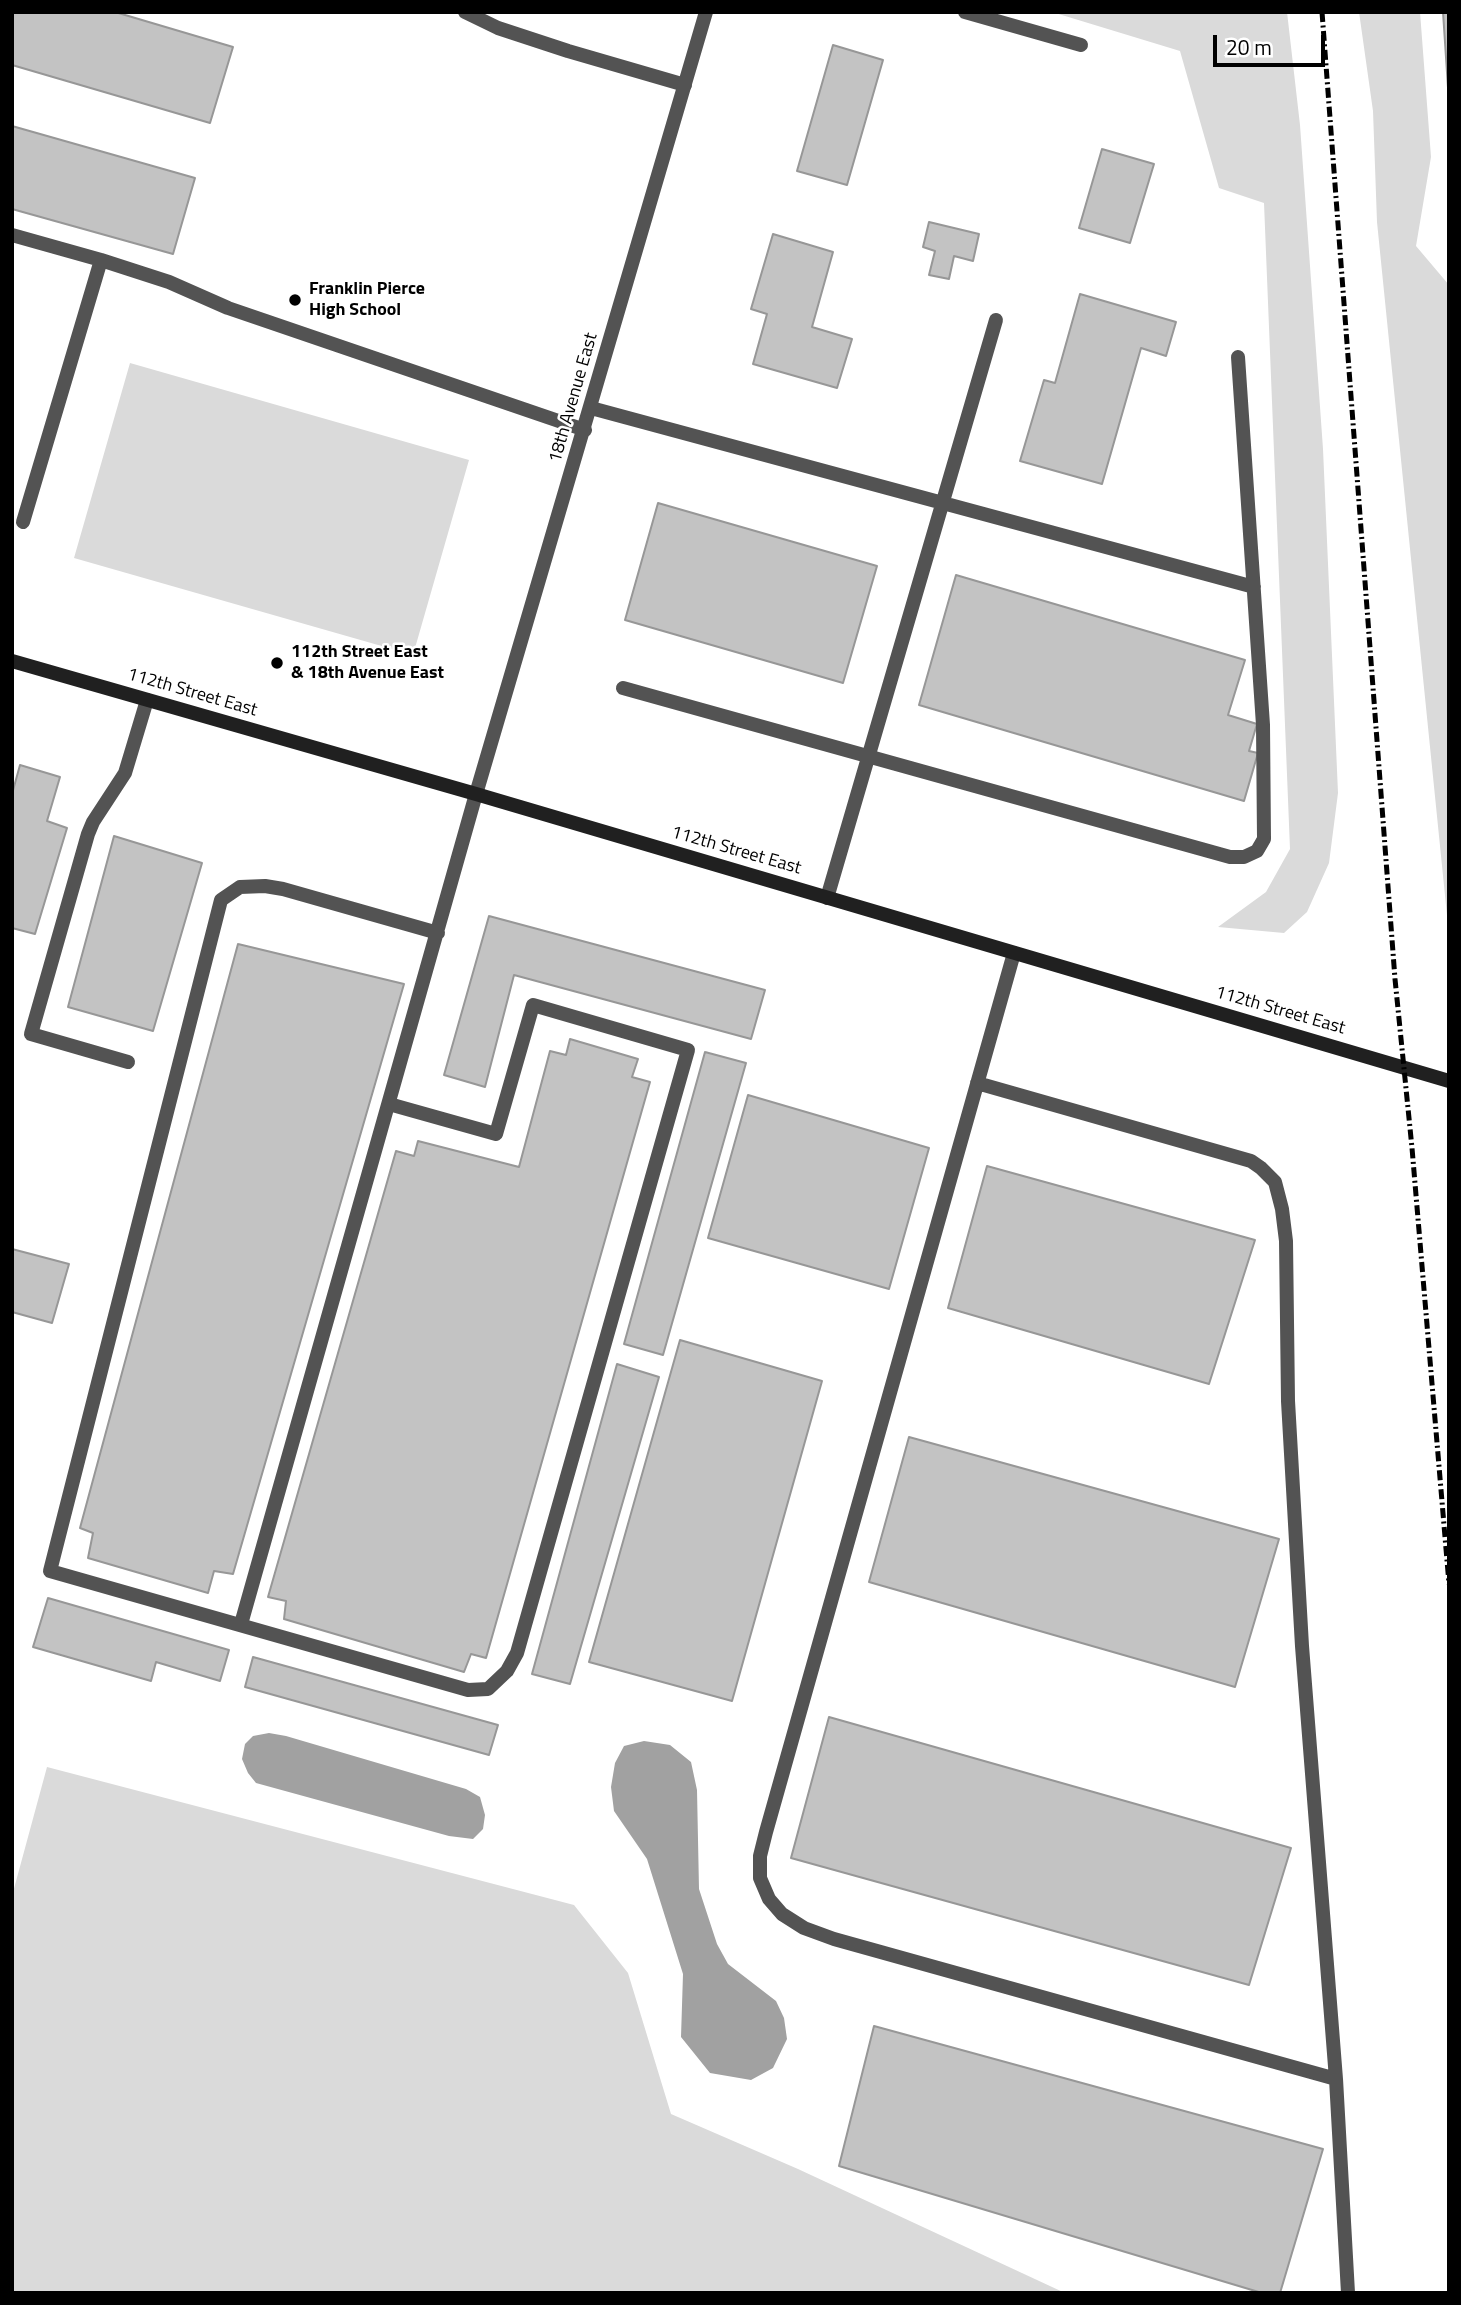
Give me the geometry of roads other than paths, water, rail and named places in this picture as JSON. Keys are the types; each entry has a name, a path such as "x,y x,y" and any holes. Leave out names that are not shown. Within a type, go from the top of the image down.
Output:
{"main road":[{"name":"112th Street East","path":"12,661 477,794 1449,1081"}],"street":[{"path":"465,12 498,28 685,85"},
{"name":"18th Avenue East","path":"241,1624 477,794 706,12"},
{"path":"965,12 1081,45"},
{"path":"12,235 169,282 228,308 585,430"},
{"path":"23,522 101,260"},
{"path":"827,898 996,320"},
{"path":"623,688 1230,857 1244,857 1257,850 1264,839 1263,725 1238,357"},
{"path":"591,408 1254,587"},
{"path":"128,1062 31,1034 88,834 125,773 147,700"},
{"path":"389,1104 496,1134 533,1005 688,1049 517,1653 506,1671 488,1689 468,1689 50,1570 221,900 240,887 283,888 438,933"},
{"path":"1014,953 766,1832 760,1856 760,1878 769,1899 782,1914 804,1928 834,1939 1336,2079"},
{"path":"977,1083 1251,1161 1275,1182 1286,1241 1288,1402 1302,1646 1336,2079 1348,2293"}],"railway":[{"path":"1322,12 1395,979 1449,1584"}],"place":[{"name":"Franklin Pierce High School","path":"295,300"},
{"name":"112th Street East & 18th Avenue East","path":"277,663"}]}
